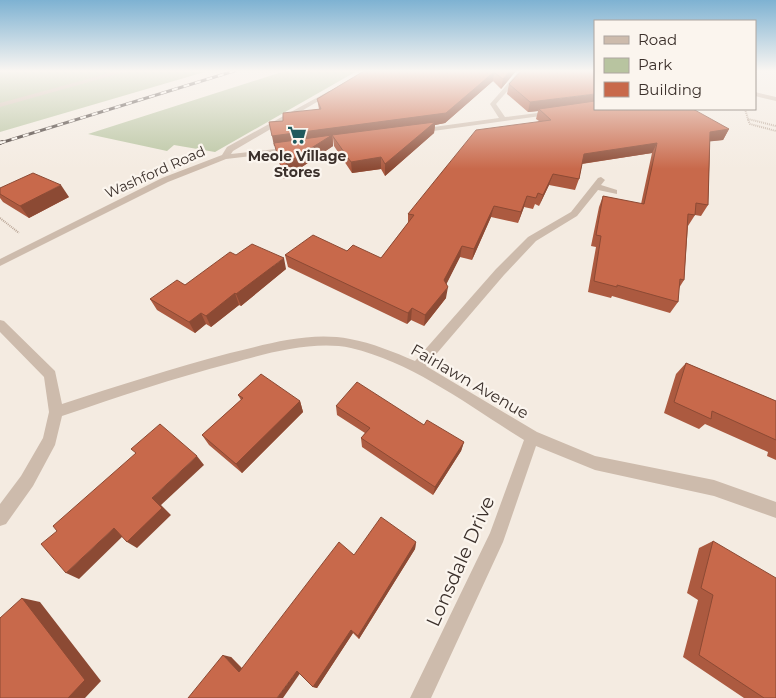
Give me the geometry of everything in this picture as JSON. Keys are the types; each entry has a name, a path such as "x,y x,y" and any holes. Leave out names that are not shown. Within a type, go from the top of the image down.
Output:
{"street":[{"name":"Washford Road","path":"0,263 165,180 225,157 230,149 311,104"},
{"path":"493,104 502,119"},
{"path":"410,133 561,112"},
{"path":"225,157 304,147"},
{"path":"417,367 500,272 532,239 574,214 599,184 614,192"},
{"path":"0,324 50,374 56,412 50,440 27,481 0,518"},
{"name":"Fairlawn Avenue","path":"56,412 170,374 282,346 311,342 349,343 380,352 417,367 532,437 595,462 714,488 776,510"},
{"name":"Lonsdale Drive","path":"420,698 432,677 498,536 532,437"}],"path":[{"path":"745,110 750,124 776,131"},
{"path":"748,119 776,126"}],"green space":[{"path":"0,104 97,104 0,132"},
{"path":"183,104 300,104 215,152 174,145 167,151 88,134"}],"building":[{"path":"319,104 457,104 446,113 272,136 269,122 283,121 283,113 321,109"},
{"path":"577,104 594,104 594,110 695,110 729,129 710,132 708,205 696,203 695,215 688,214 684,280 680,279 678,302 617,285 617,287 594,281 601,236 596,235 603,196 644,204 657,143 584,154 579,179 553,174 543,195 538,193 536,198 527,196 521,212 494,206 474,249 462,246 444,280 448,287 425,315 412,308 408,313 285,255 313,235 347,251 353,245 381,258 414,215 408,214 476,130 551,120 539,109"},
{"path":"435,122 385,164 381,157 351,162 332,135"},
{"path":"332,135 281,167 274,143"},
{"path":"33,173 61,185 20,206 0,194 0,188"},
{"path":"252,244 284,258 206,316 201,313 189,322 150,299 177,280 185,285 230,252 236,255"},
{"path":"686,363 776,401 776,440 712,411 711,419 674,402"},
{"path":"261,374 300,401 236,464 202,435 243,398 238,395"},
{"path":"357,382 424,425 427,420 464,442 435,487 361,438 370,428 336,406"},
{"path":"160,424 197,456 152,498 162,508 127,542 114,528 66,573 41,544 57,531 53,526 136,453 131,449"},
{"path":"381,517 416,542 358,636 351,630 313,687 297,671 277,698 188,698 223,655 239,672 339,542 354,555"},
{"path":"713,541 776,578 776,698 764,698 699,655 713,595 701,588"},
{"path":"22,598 85,680 68,698 0,698 0,618"}],"railway":[{"path":"2,142 0,143 128,104"}],"place":[{"name":"Meole Village Stores","path":"297,135"}]}
